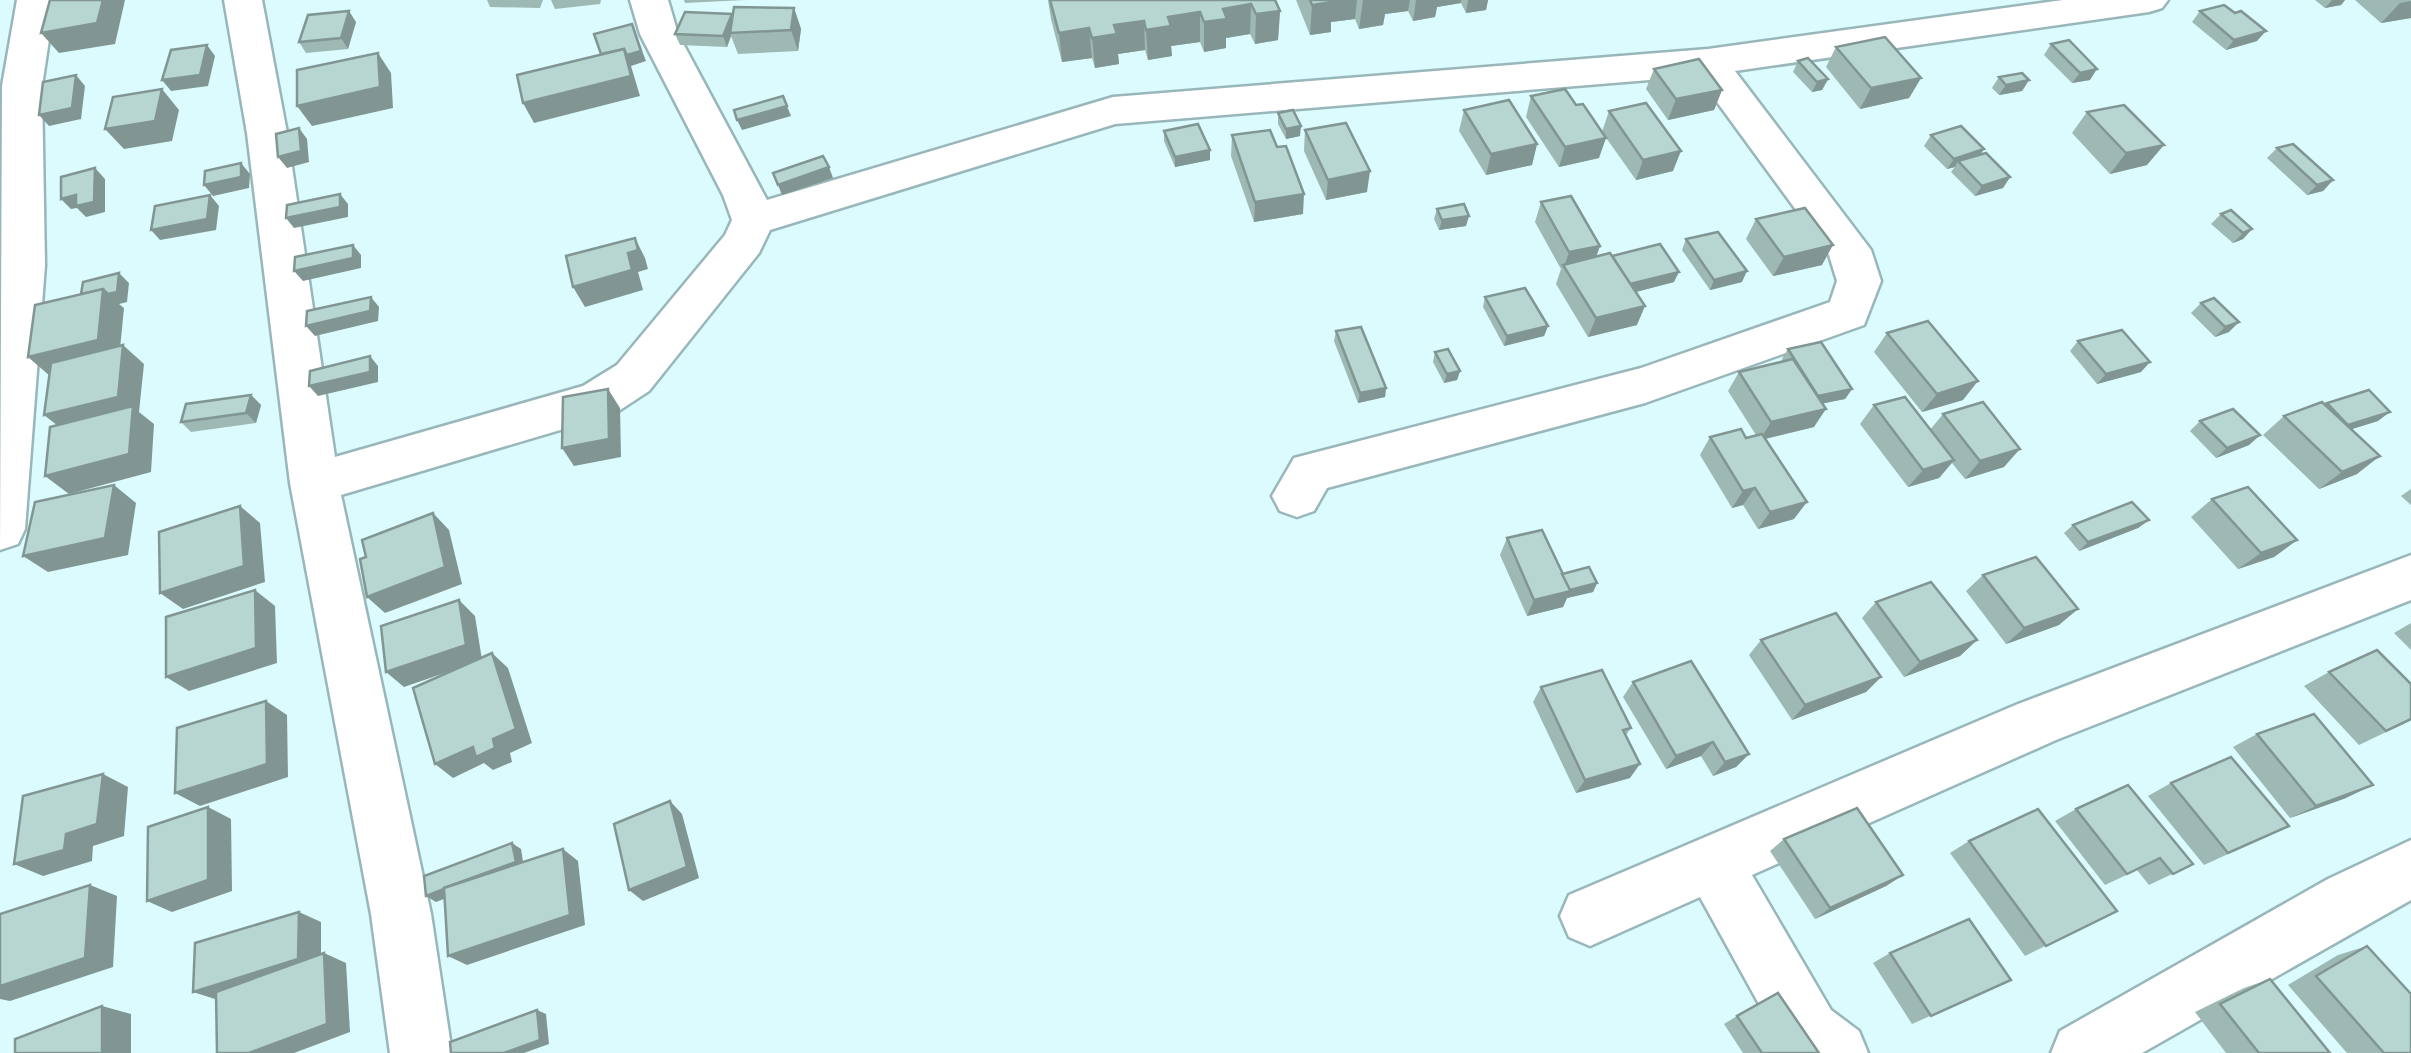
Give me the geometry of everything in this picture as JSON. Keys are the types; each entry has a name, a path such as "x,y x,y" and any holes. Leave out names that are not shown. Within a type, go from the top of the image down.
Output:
{"street":[{"path":"0,529 22,266 22,86 36,0"},
{"path":"242,0 268,133 314,483 400,914 421,1053"},
{"path":"314,483 597,401 633,378 744,242 753,220 744,194 659,34 649,0"},
{"path":"753,220 1113,111 1708,62 2149,0"},
{"path":"1297,496 1311,472 1645,385 1848,314 1860,281 1850,250 1708,62"},
{"path":"1590,916 2038,722 2411,577"},
{"path":"1712,864 1809,1032 1837,1053"},
{"path":"2082,1053 2348,900 2411,869"}],"building":[{"path":"50,0 103,0 97,23 41,33"},
{"path":"1050,0 1275,0 1280,11 1256,14 1251,4 1223,9 1227,19 1204,22 1200,12 1168,17 1171,26 1146,30 1144,21 1114,25 1117,34 1092,38 1089,28 1059,33"},
{"path":"1310,0 1332,0 1333,2 1312,5"},
{"path":"2224,5 2235,13 2241,11 2266,31 2234,40 2200,11"},
{"path":"734,7 794,8 791,30 730,33"},
{"path":"349,11 341,38 299,42 308,15"},
{"path":"685,12 732,14 723,36 675,34"},
{"path":"632,24 641,51 627,55 624,49 601,54 594,34"},
{"path":"1885,37 1921,78 1871,88 1836,47"},
{"path":"2069,40 2097,69 2080,73 2051,44"},
{"path":"207,45 200,75 162,80 171,50"},
{"path":"624,49 631,76 523,103 517,75"},
{"path":"378,53 380,87 297,106 297,70"},
{"path":"1808,58 1828,79 1817,82 1798,61"},
{"path":"1699,59 1722,90 1676,99 1654,69"},
{"path":"2022,73 2029,80 2006,85 1999,77"},
{"path":"76,75 72,108 39,115 43,82"},
{"path":"162,89 155,121 105,129 113,97"},
{"path":"1565,89 1576,105 1583,104 1606,138 1565,147 1531,96"},
{"path":"783,96 787,106 737,120 734,110"},
{"path":"1509,100 1537,144 1491,154 1464,110"},
{"path":"1646,103 1681,151 1643,160 1609,111"},
{"path":"2124,105 2164,145 2126,153 2087,112"},
{"path":"1293,110 1301,126 1286,129 1278,113"},
{"path":"1346,123 1370,171 1328,180 1305,130"},
{"path":"1198,124 1210,150 1175,157 1164,131"},
{"path":"1961,126 1984,149 1954,159 1931,135"},
{"path":"299,128 301,151 278,157 276,134"},
{"path":"1270,130 1277,147 1286,146 1304,194 1255,202 1232,135"},
{"path":"2293,144 2333,180 2317,185 2277,148"},
{"path":"1986,153 2010,177 1982,186 1958,161"},
{"path":"823,156 829,167 778,185 773,173"},
{"path":"241,163 241,177 204,185 205,171"},
{"path":"95,168 94,202 76,206 76,195 61,199 61,177"},
{"path":"340,194 340,207 286,218 287,205"},
{"path":"210,195 207,219 151,230 155,206"},
{"path":"1571,196 1600,246 1569,252 1541,202"},
{"path":"1464,204 1469,216 1442,220 1437,209"},
{"path":"1805,208 1833,245 1784,257 1756,219"},
{"path":"2231,210 2252,229 2243,233 2221,214"},
{"path":"1718,232 1747,271 1714,280 1686,239"},
{"path":"635,238 638,250 628,253 632,270 573,287 566,256"},
{"path":"1660,244 1679,272 1630,284 1612,256"},
{"path":"353,245 353,258 294,271 295,257"},
{"path":"1610,253 1645,306 1596,318 1563,265"},
{"path":"119,273 117,292 108,294 103,289 81,294 83,282"},
{"path":"1525,288 1548,326 1507,336 1485,297"},
{"path":"103,289 98,340 28,357 35,305"},
{"path":"371,297 370,311 306,326 307,311"},
{"path":"2214,298 2239,322 2225,327 2201,303"},
{"path":"1928,321 1978,381 1937,394 1887,333"},
{"path":"1361,327 1386,388 1360,393 1336,331"},
{"path":"2122,330 2150,362 2106,374 2078,341"},
{"path":"1821,342 1852,389 1818,396 1788,349"},
{"path":"123,345 118,397 44,415 51,363"},
{"path":"1448,349 1460,371 1447,374 1435,352"},
{"path":"370,356 370,372 309,386 310,371"},
{"path":"1793,359 1826,409 1771,422 1739,372"},
{"path":"608,389 609,439 562,448 563,397"},
{"path":"2369,390 2390,412 2348,425 2327,403"},
{"path":"251,395 246,413 181,422 186,404"},
{"path":"1905,397 1954,460 1923,470 1874,405"},
{"path":"1983,402 2020,449 1980,461 1943,414"},
{"path":"2322,402 2380,456 2342,472 2284,416"},
{"path":"133,406 129,454 45,476 50,427"},
{"path":"2233,409 2260,435 2227,448 2200,421"},
{"path":"1741,429 1746,438 1762,434 1807,502 1770,512 1755,488 1743,491 1710,437"},
{"path":"114,485 105,538 23,556 35,502"},
{"path":"2248,487 2297,540 2261,553 2212,499"},
{"path":"2132,502 2149,520 2088,542 2073,525"},
{"path":"240,506 244,566 160,593 159,532"},
{"path":"433,513 445,567 367,597 360,559 366,557 362,540"},
{"path":"1542,530 1571,591 1534,600 1507,538"},
{"path":"2036,557 2078,609 2024,628 1983,575"},
{"path":"1589,567 1597,583 1570,590 1562,574"},
{"path":"1931,582 1977,640 1920,662 1876,602"},
{"path":"255,590 256,648 166,677 166,617"},
{"path":"459,600 466,645 386,672 381,626"},
{"path":"1836,613 1881,677 1805,705 1761,640"},
{"path":"2377,650 2411,684 2411,719 2386,731 2329,672"},
{"path":"492,653 516,729 493,739 495,748 476,757 473,747 435,764 413,688"},
{"path":"1691,661 1749,754 1725,762 1713,742 1676,756 1633,682"},
{"path":"1602,670 1631,728 1623,730 1640,764 1585,780 1541,687"},
{"path":"266,701 267,764 175,793 177,728"},
{"path":"2314,714 2373,785 2316,806 2257,734"},
{"path":"2231,757 2289,826 2228,853 2171,783"},
{"path":"103,774 97,824 66,834 64,850 14,864 23,796"},
{"path":"2128,785 2193,864 2173,874 2160,858 2127,874 2076,809"},
{"path":"670,801 687,867 629,890 614,824"},
{"path":"208,807 208,880 147,901 148,827"},
{"path":"1857,808 1903,875 1830,908 1784,839"},
{"path":"2038,809 2117,911 2046,946 1969,841"},
{"path":"512,843 516,862 426,896 424,876"},
{"path":"563,849 570,915 448,956 444,888"},
{"path":"90,885 85,958 0,986 0,914"},
{"path":"299,912 298,959 193,992 195,943"},
{"path":"1969,919 2011,980 1931,1016 1890,953"},
{"path":"2367,946 2411,994 2411,1053 2384,1053 2316,976"},
{"path":"324,953 327,1024 249,1053 217,1053 216,992"},
{"path":"2270,979 2330,1053 2259,1053 2220,1004"},
{"path":"1778,993 1819,1053 1762,1053 1737,1016"},
{"path":"102,1006 102,1053 15,1053 15,1039"},
{"path":"537,1010 540,1040 504,1053 451,1053 450,1042"}]}
